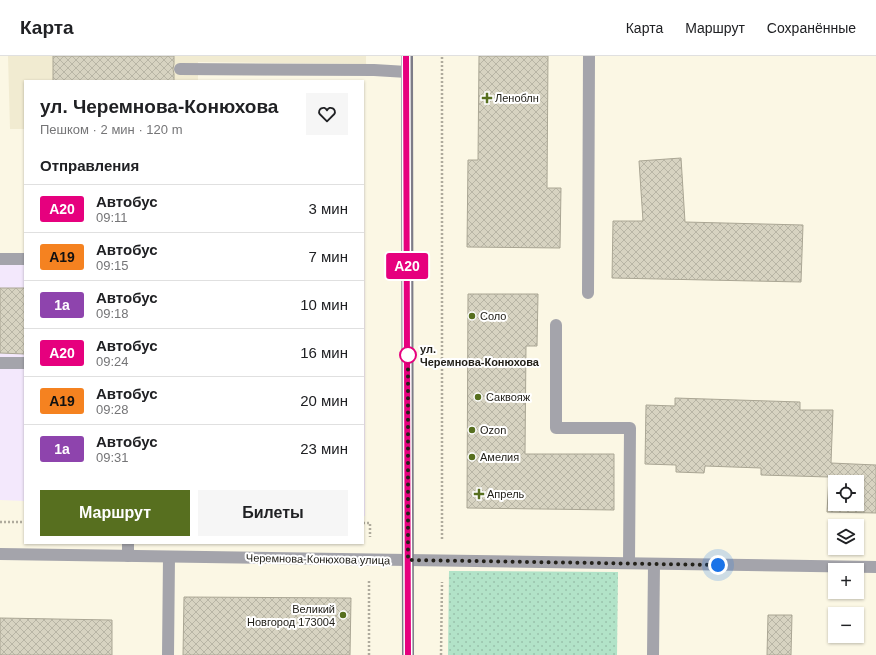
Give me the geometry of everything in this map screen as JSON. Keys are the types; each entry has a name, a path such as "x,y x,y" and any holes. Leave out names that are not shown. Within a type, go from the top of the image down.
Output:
{"main road":[{"path":"406,56 408,655"}],"street":[{"path":"588,293 589,56"},
{"path":"180,69 374,70 406,72"},
{"path":"0,259 24,259"},
{"path":"556,324 556,428 630,428 629,563"},
{"path":"0,363 24,363"},
{"path":"128,544 128,556"},
{"name":"Черемнова-Конюхова улица","path":"0,554 876,567"},
{"path":"168,557 168,655"},
{"path":"653,655 654,564"}],"path":[{"path":"442,56 442,655"},
{"path":"0,522 24,522"},
{"path":"364,523 370,523 368,655"}],"shaded area":[{"path":"8,56 366,56 366,64 198,62 198,80 24,80 24,129 10,129"},
{"path":"364,133 365,516 364,516"},
{"path":"0,255 24,255 24,501 0,500"}],"green space":[{"path":"449,571 618,572 617,655 448,655"}],"building":[{"path":"53,56 174,56 174,80 53,80"},
{"path":"479,56 548,56 547,188 561,188 560,248 467,247 468,160 478,160"},
{"path":"681,158 685,222 803,225 801,282 612,278 613,221 643,221 639,161"},
{"path":"0,288 24,288 24,354 0,353"},
{"path":"468,294 538,294 537,346 526,346 525,454 614,454 614,510 467,508"},
{"path":"675,398 800,402 800,410 833,410 831,463 876,465 876,513 827,512 828,494 828,511 864,511 864,475 828,475 828,477 761,475 761,468 705,466 704,473 676,472 676,465 645,464 646,405 675,406"},
{"path":"184,597 351,598 350,655 183,655"},
{"path":"768,615 792,615 791,655 767,655"},
{"path":"0,618 112,620 112,655 0,655"}],"bus line":[{"name":"А20","path":"406,56 408,655"}],"place":[{"name":"Леноблн","path":"487,98"},
{"name":"Соло","path":"472,316"},
{"name":"ул. Черемнова-Конюхова","path":"408,355"},
{"name":"Саквояж","path":"478,397"},
{"name":"Ozon","path":"472,430"},
{"name":"Амелия","path":"472,457"},
{"name":"Апрель","path":"479,494"},
{"name":"Великий Новгород 173004","path":"343,615"}],"route":[{"path":"408,355 408,560 718,565"}]}
